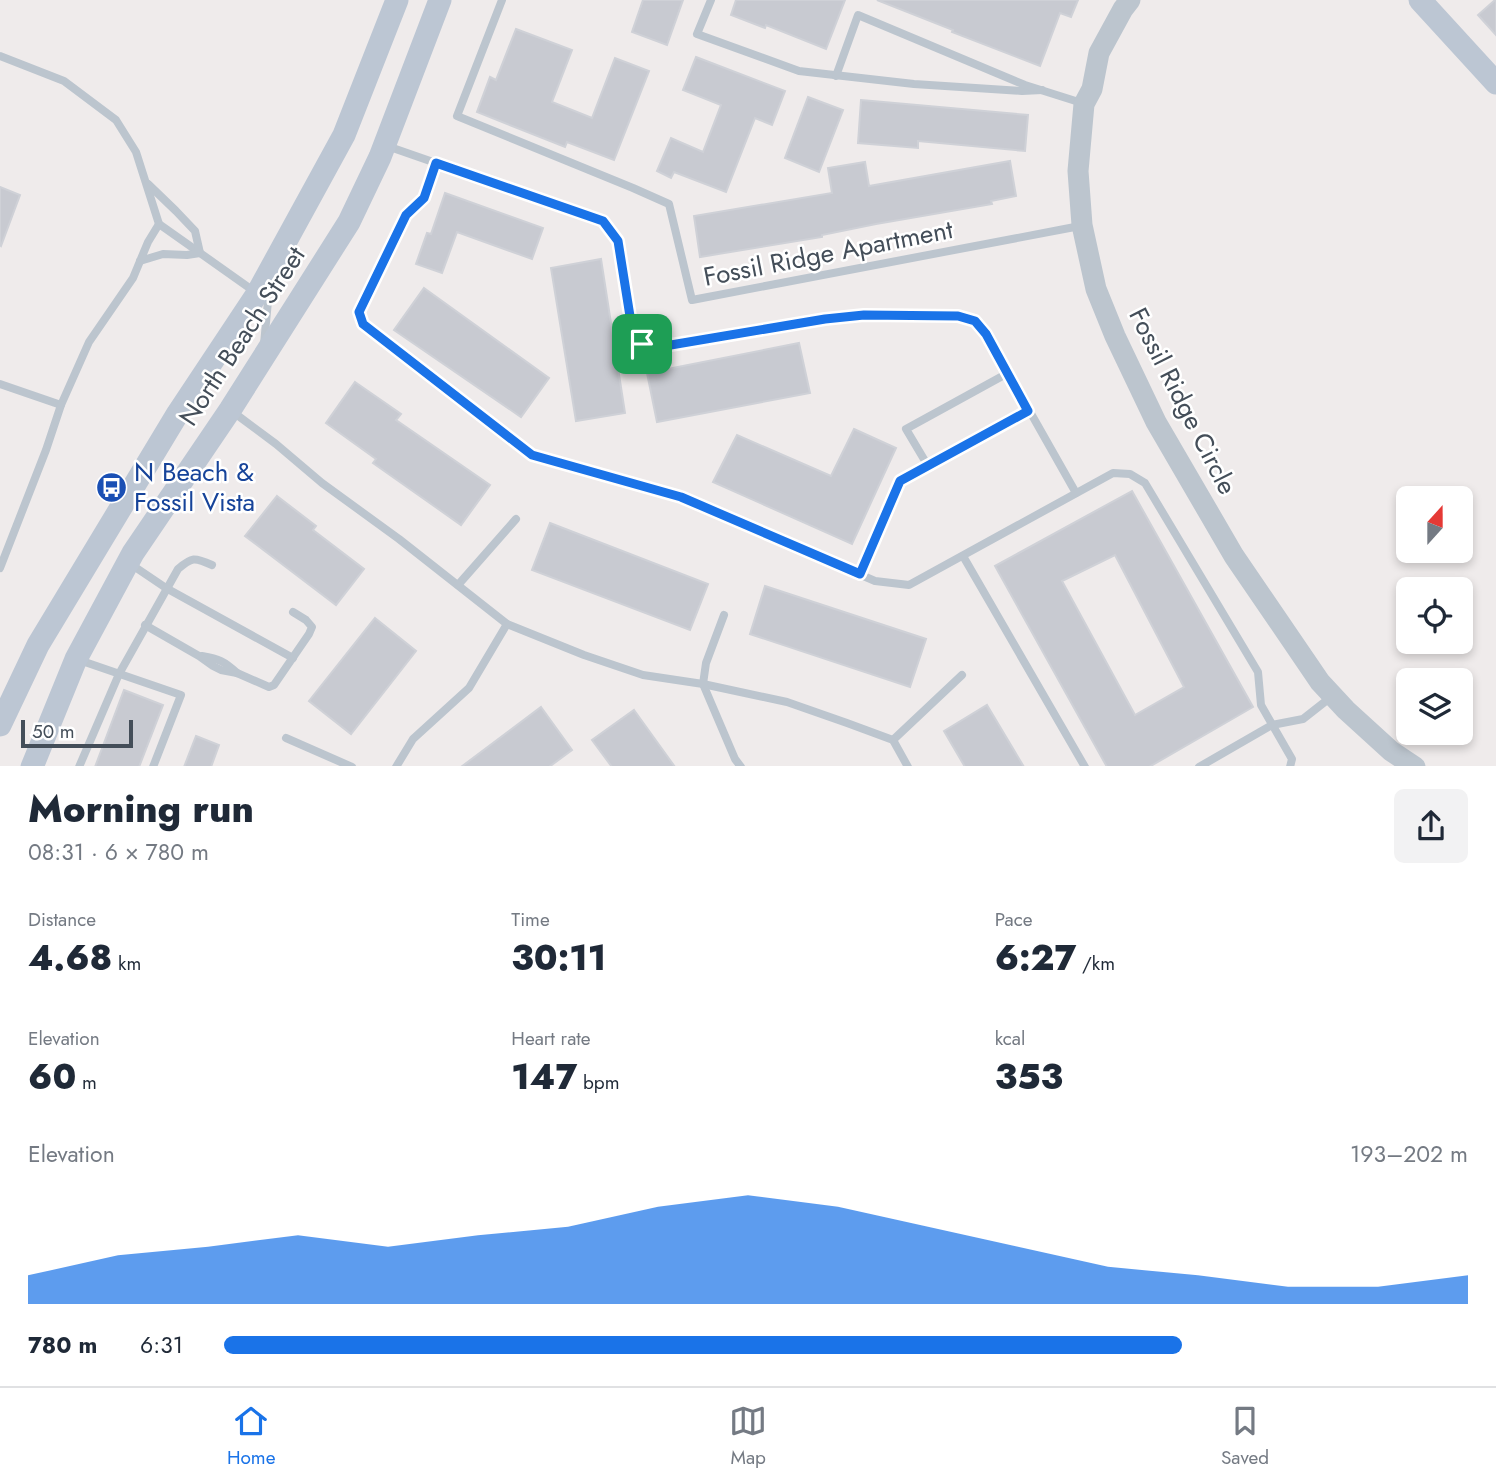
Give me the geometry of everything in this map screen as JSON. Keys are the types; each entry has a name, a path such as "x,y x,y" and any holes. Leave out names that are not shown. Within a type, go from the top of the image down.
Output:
{"main road":[{"name":"North Beach Street","path":"0,725 38,645 98,544 177,412 257,295 344,135 397,0"},
{"name":"North Beach Street","path":"32,766 76,659 133,553 230,410 349,222 384,145 440,0"},
{"path":"1420,0 1496,83"},
{"path":"98,544 128,563"}],"street":[{"name":"Fossil Ridge Circle","path":"1130,0 1099,53 1092,89 1084,104 1078,171 1082,225 1096,289 1156,422 1234,556 1320,682 1391,751 1415,766"}],"lane":[{"path":"711,0 696,34 799,71 914,84 1042,90"},
{"name":"Fossil Ridge Apartment","path":"498,1 457,116 669,204 692,300 1082,225"},
{"path":"836,76 858,15 1025,85 1084,104"},
{"path":"0,56 64,81 116,120 136,152 159,224 268,301 262,359"},
{"path":"384,145 603,221 618,241 633,335 642,344 653,348 812,321 852,317 958,316 975,321 986,334 1076,493"},
{"path":"436,163 424,198 406,215 359,312 363,324 532,455 681,497 875,580 909,585 1113,473 1130,474 1145,482 1258,673 1261,705 1292,759 1290,766"},
{"path":"146,182 195,232 200,253"},
{"path":"0,568 61,405 89,342 133,278 148,242 159,224"},
{"path":"140,261 163,254 200,253"},
{"path":"928,466 906,429 1008,373"},
{"path":"0,384 61,405"},
{"path":"230,410 507,625 584,655 643,674 787,702 893,740 908,766"},
{"path":"860,574 900,481 1028,411"},
{"path":"458,585 516,519"},
{"path":"963,556 1085,766"},
{"path":"79,766 119,674 178,569 188,560 197,558 212,565"},
{"path":"128,563 166,588 293,658"},
{"path":"145,625 199,656 216,658 237,673 269,687 274,685 312,627 293,612"},
{"path":"724,615 706,663 703,684 735,759 741,766"},
{"path":"396,766 413,739 469,688 507,625"},
{"path":"76,659 181,695 153,766"},
{"path":"893,740 962,674"},
{"path":"1199,766 1272,725 1303,719 1333,696"},
{"path":"286,738 352,766"}],"building":[{"path":"643,0 683,0 667,45 632,32"},
{"path":"736,0 845,0 826,49 766,25 765,28 731,15"},
{"path":"877,0 1078,0 1071,17 1060,13 1040,66"},
{"path":"1496,0 1496,35 1478,15"},
{"path":"516,29 572,50 552,102 592,118 615,58 649,71 614,160 567,142 565,147 477,112 490,77 496,80"},
{"path":"696,57 785,91 772,125 755,118 726,192 674,172 671,178 657,171 671,138 703,152 721,105 683,90"},
{"path":"808,97 843,110 819,172 785,158"},
{"path":"861,100 1028,115 1025,151 918,141 918,148 858,143"},
{"path":"1010,161 1016,196 991,201 992,204 876,224 822,237 700,257 694,216 832,193 828,168 865,162 869,186"},
{"path":"0,187 20,195 1,246 0,245"},
{"path":"445,193 543,228 532,259 457,232 442,273 416,264 427,233 431,234"},
{"path":"601,259 625,413 576,421 551,268"},
{"path":"424,288 549,378 521,417 394,330"},
{"path":"799,343 810,393 657,422 647,373"},
{"path":"355,382 401,414 396,420 490,485 461,525 373,463 376,459 326,423"},
{"path":"854,429 896,448 852,544 713,482 737,435 831,476"},
{"path":"1132,491 1253,707 1151,766 1106,766 995,566","holes":["1115,555 1184,687 1135,715 1062,581"]},
{"path":"277,496 316,526 313,530 364,569 336,605 245,536"},
{"path":"550,523 708,584 690,630 532,570"},
{"path":"765,586 926,639 910,687 750,634"},
{"path":"375,618 416,651 351,734 309,701"},
{"path":"124,690 163,705 139,766 95,766"},
{"path":"987,705 1023,766 964,766 944,731"},
{"path":"541,707 572,750 550,766 462,766"},
{"path":"634,710 674,766 611,766 592,740"},
{"path":"196,736 219,745 211,766 184,766"}],"place":[{"name":"N Beach & Fossil Vista","path":"111,487"}],"route":[{"path":"436,163 603,221 618,241 633,335 642,344 653,348 864,315 958,316 975,321 986,334 1028,411 900,481 860,574 681,497 532,455 363,324 359,312 406,215 424,198 436,163"}]}
